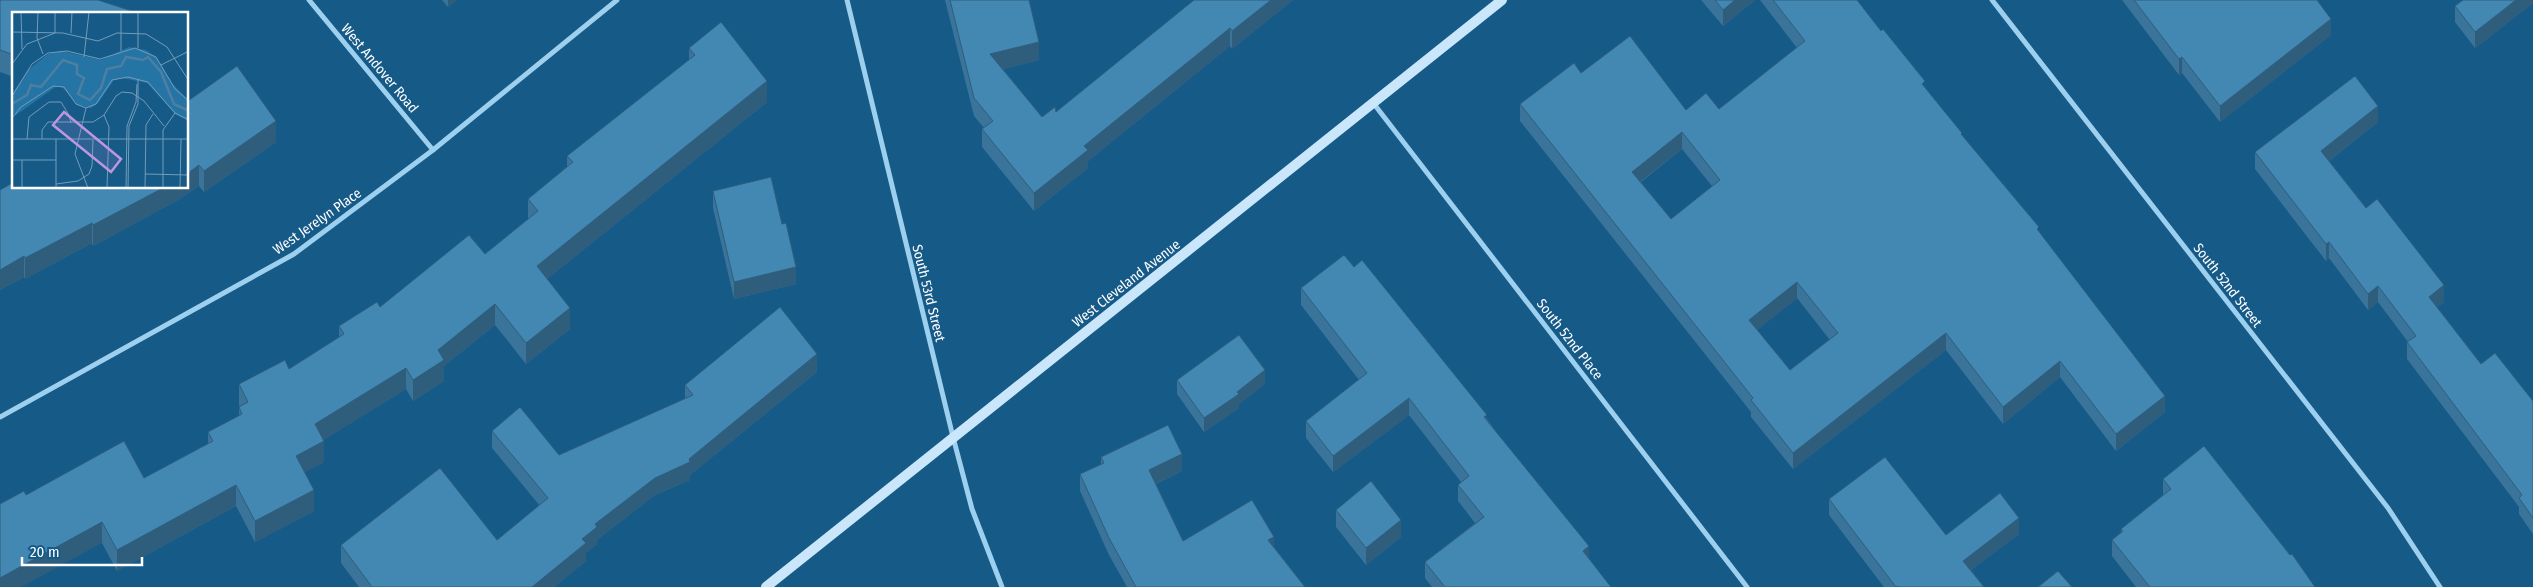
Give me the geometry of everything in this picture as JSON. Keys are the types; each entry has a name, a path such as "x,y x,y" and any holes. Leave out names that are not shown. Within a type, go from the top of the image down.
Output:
{"street":[{"name":"West Andover Road","path":"309,0 434,150"},
{"name":"West Jerelyn Place","path":"0,417 294,254 434,150 617,0"},
{"name":"South 53rd Street","path":"847,0 972,509 1002,587"},
{"name":"West Cleveland Avenue","path":"766,587 1502,0"},
{"name":"South 52nd Street","path":"1992,0 2388,508 2440,587"},
{"name":"South 52nd Place","path":"1374,104 1747,587"}],"building":[{"path":"0,0 98,0 135,12 12,12 12,54 0,50"},
{"path":"950,0 1029,0 1039,42 990,54 1042,117 1055,107 1056,112 1194,0 1271,0 1232,31 1230,28 1084,146 1088,150 1034,193 982,129 993,121 974,98"},
{"path":"1715,0 1735,0 1723,10"},
{"path":"1773,0 1857,0 1881,31 1883,29 1925,81 1922,84 1961,134 2039,227 2037,229 2165,396 2116,434 2060,361 2003,407 1946,333 1793,453 1751,400 1753,398 1520,104 1574,63 1581,73 1630,36 1686,110 1706,93 1719,109 1805,41","holes":["1682,132 1720,180 1671,219 1632,172","1797,282 1838,333 1790,370 1749,320"]},
{"path":"2134,0 2317,0 2331,19 2220,106 2182,57 2179,59"},
{"path":"2463,0 2516,0 2475,32 2455,6"},
{"path":"721,22 767,81 537,266 570,308 526,343 495,304 438,350 444,360 413,380 406,368 315,424 324,441 296,456 314,490 255,521 236,485 117,550 102,522 0,578 0,504 24,491 26,495 124,441 144,478 213,441 208,432 242,414 239,407 248,402 239,384 285,360 289,369 344,334 339,326 377,302 380,307 469,235 485,254 538,211 528,199 573,162 567,156 695,55 689,48"},
{"path":"237,66 276,121 204,171 199,165 189,172 189,100"},
{"path":"2355,76 2378,106 2321,151 2366,208 2377,199 2444,285 2429,297 2481,364 2495,353 2533,401 2533,518 2519,498 2522,495 2407,342 2416,336 2378,286 2368,294 2329,242 2326,244 2255,152"},
{"path":"771,177 782,224 786,223 796,267 734,282 713,191"},
{"path":"12,183 12,189 161,189 93,225 92,223 25,258 24,256 0,270 0,190"},
{"path":"1344,255 1354,267 1362,260 1487,415 1484,417 1589,546 1583,551 1611,587 1445,587 1425,562 1484,517 1458,485 1469,476 1409,398 1333,456 1306,421 1367,373 1301,288"},
{"path":"780,307 817,354 689,459 690,462 655,478 595,524 597,527 582,539 586,543 532,587 372,587 341,545 440,468 497,540 548,498 492,431 520,407 559,455 693,395 685,385"},
{"path":"1239,335 1265,370 1237,392 1239,394 1204,418 1177,380"},
{"path":"1168,425 1182,454 1149,470 1183,541 1252,500 1274,537 1268,540 1305,587 1136,587 1109,538 1080,474 1104,463 1101,457"},
{"path":"2204,446 2290,555 2292,554 2315,587 2150,587 2112,540 2123,531 2121,529 2171,489 2163,479"},
{"path":"1885,457 1946,535 2000,493 2019,518 1963,561 1984,587 1896,587 1829,499"},
{"path":"1371,481 1401,520 1366,548 1336,510"},
{"path":"2058,571 2072,587 2038,587"}]}
